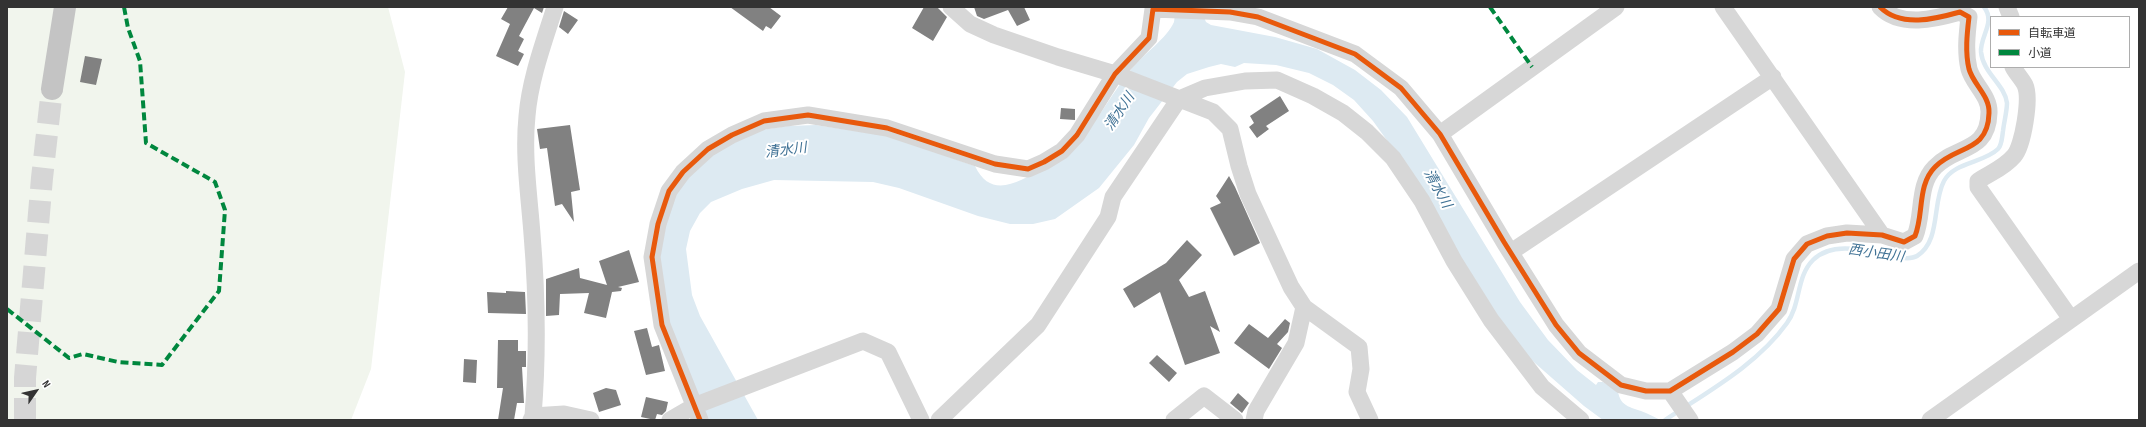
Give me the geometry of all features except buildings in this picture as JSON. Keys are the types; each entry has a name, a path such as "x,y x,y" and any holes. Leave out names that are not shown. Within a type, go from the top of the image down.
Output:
{"highway":[{"path":"52,89 65,7"}],"street":[{"path":"554,7 532,87 527,115 525,148 535,286 536,375 532,418 564,414 591,420"},
{"path":"1440,134 1616,7"},
{"path":"1723,7 1882,235"},
{"path":"697,413 662,325 652,257 658,224 669,191 683,172 708,149 732,135 764,120 808,115 887,128 995,164 1028,168 1044,162 1062,151 1077,136 1115,74 1150,38 1154,9 1205,11 1229,10 1258,17 1355,54 1400,88 1440,134 1556,325 1579,353 1621,385 1646,391 1670,390 1734,352 1768,324 1779,309 1794,259 1807,244 1827,236 1847,233 1882,235 1904,242 1915,236 1919,225 1924,186 1935,167 1951,156 1978,142 1985,134 1989,112 1987,100 1969,70 1967,40 1969,17 1960,12 1938,18 1912,21 1885,12 1880,7"},
{"path":"955,8 970,24 994,35 1058,57 1115,74 1213,112 1230,129 1239,166 1248,194 1291,287 1304,307 1359,347 1361,369 1357,392 1370,420"},
{"path":"2013,68 2025,86 2027,93 2024,128 2019,146 2015,156 1997,170 1978,181 1978,187 2071,319"},
{"path":"1511,252 1772,78"},
{"path":"939,420 1038,325 1108,218 1113,197 1179,98 1205,88 1245,81 1277,80 1331,106 1367,132 1393,158 1418,195 1475,296 1527,369 1542,387 1581,420"},
{"path":"1930,420 2139,271"},
{"path":"1254,420 1256,411 1296,343 1304,307"},
{"path":"670,420 697,413 748,385 863,341 888,352 921,420"},
{"path":"1670,390 1689,420"},
{"path":"1174,420 1204,396 1235,420"}],"shaded area":[{"path":"7,7 388,7 405,72 371,369 351,420 7,420"}],"water":[{"name":"清水川","path":"1174,7 1203,15 1206,22 1211,25 1275,37 1317,49 1355,70 1381,90 1407,117 1520,302 1548,340 1577,370 1596,385 1598,382 1603,382 1618,391 1619,397 1624,404 1660,420 1603,420 1584,406 1528,357 1493,312 1412,175 1373,121 1354,100 1333,85 1309,73 1276,65 1244,63 1235,67 1221,64 1209,67 1187,74 1177,82 1149,118 1134,145 1099,188 1055,219 1033,224 1010,224 978,216 899,188 873,182 774,180 742,189 711,202 700,213 690,231 686,249 692,295 700,316 758,420 706,420 673,341 659,276 661,238 679,186 699,163 754,131 788,126 816,125 888,136 975,166 989,183 1006,185 1024,178 1058,160 1067,154 1077,144 1094,123 1133,67 1161,40 1171,28 1174,22"}],"waterway":[{"name":"西小田川","path":"1665,420 1730,377 1746,365 1775,338 1787,323 1795,308 1801,282 1808,267 1813,260 1825,252 1839,249 1854,249 1909,258 1917,256 1925,249 1930,241 1933,231 1940,190 1944,181 1949,175 1962,166 1992,154 1998,149 2001,143 2007,103 2002,90 1986,66 1981,52 1981,46 1988,24 1987,13 1984,7"}],"tunnel":[{"path":"25,420 25,378 42,178 52,89"}],"marked path":[{"path":"7,309 69,358 83,354 118,362 162,365 219,291 225,210 215,182 146,143 140,61 128,28 124,7"},
{"path":"1490,7 1532,67"}],"cycle path":[{"path":"700,420 662,325 652,257 658,224 669,191 683,172 708,149 732,135 764,121 808,115 887,128 995,164 1028,169 1044,162 1062,151 1077,135 1115,74 1149,38 1153,9 1230,12 1258,17 1355,54 1401,88 1440,134 1504,242 1556,325 1579,353 1621,385 1646,391 1670,391 1733,352 1757,334 1779,309 1794,259 1807,244 1827,236 1847,233 1882,235 1904,242 1915,236 1918,227 1923,191 1929,174 1943,160 1970,147 1983,135 1987,126 1989,107 1969,69 1967,50 1969,17 1960,12 1929,19 1908,20 1888,14 1880,7"}]}
